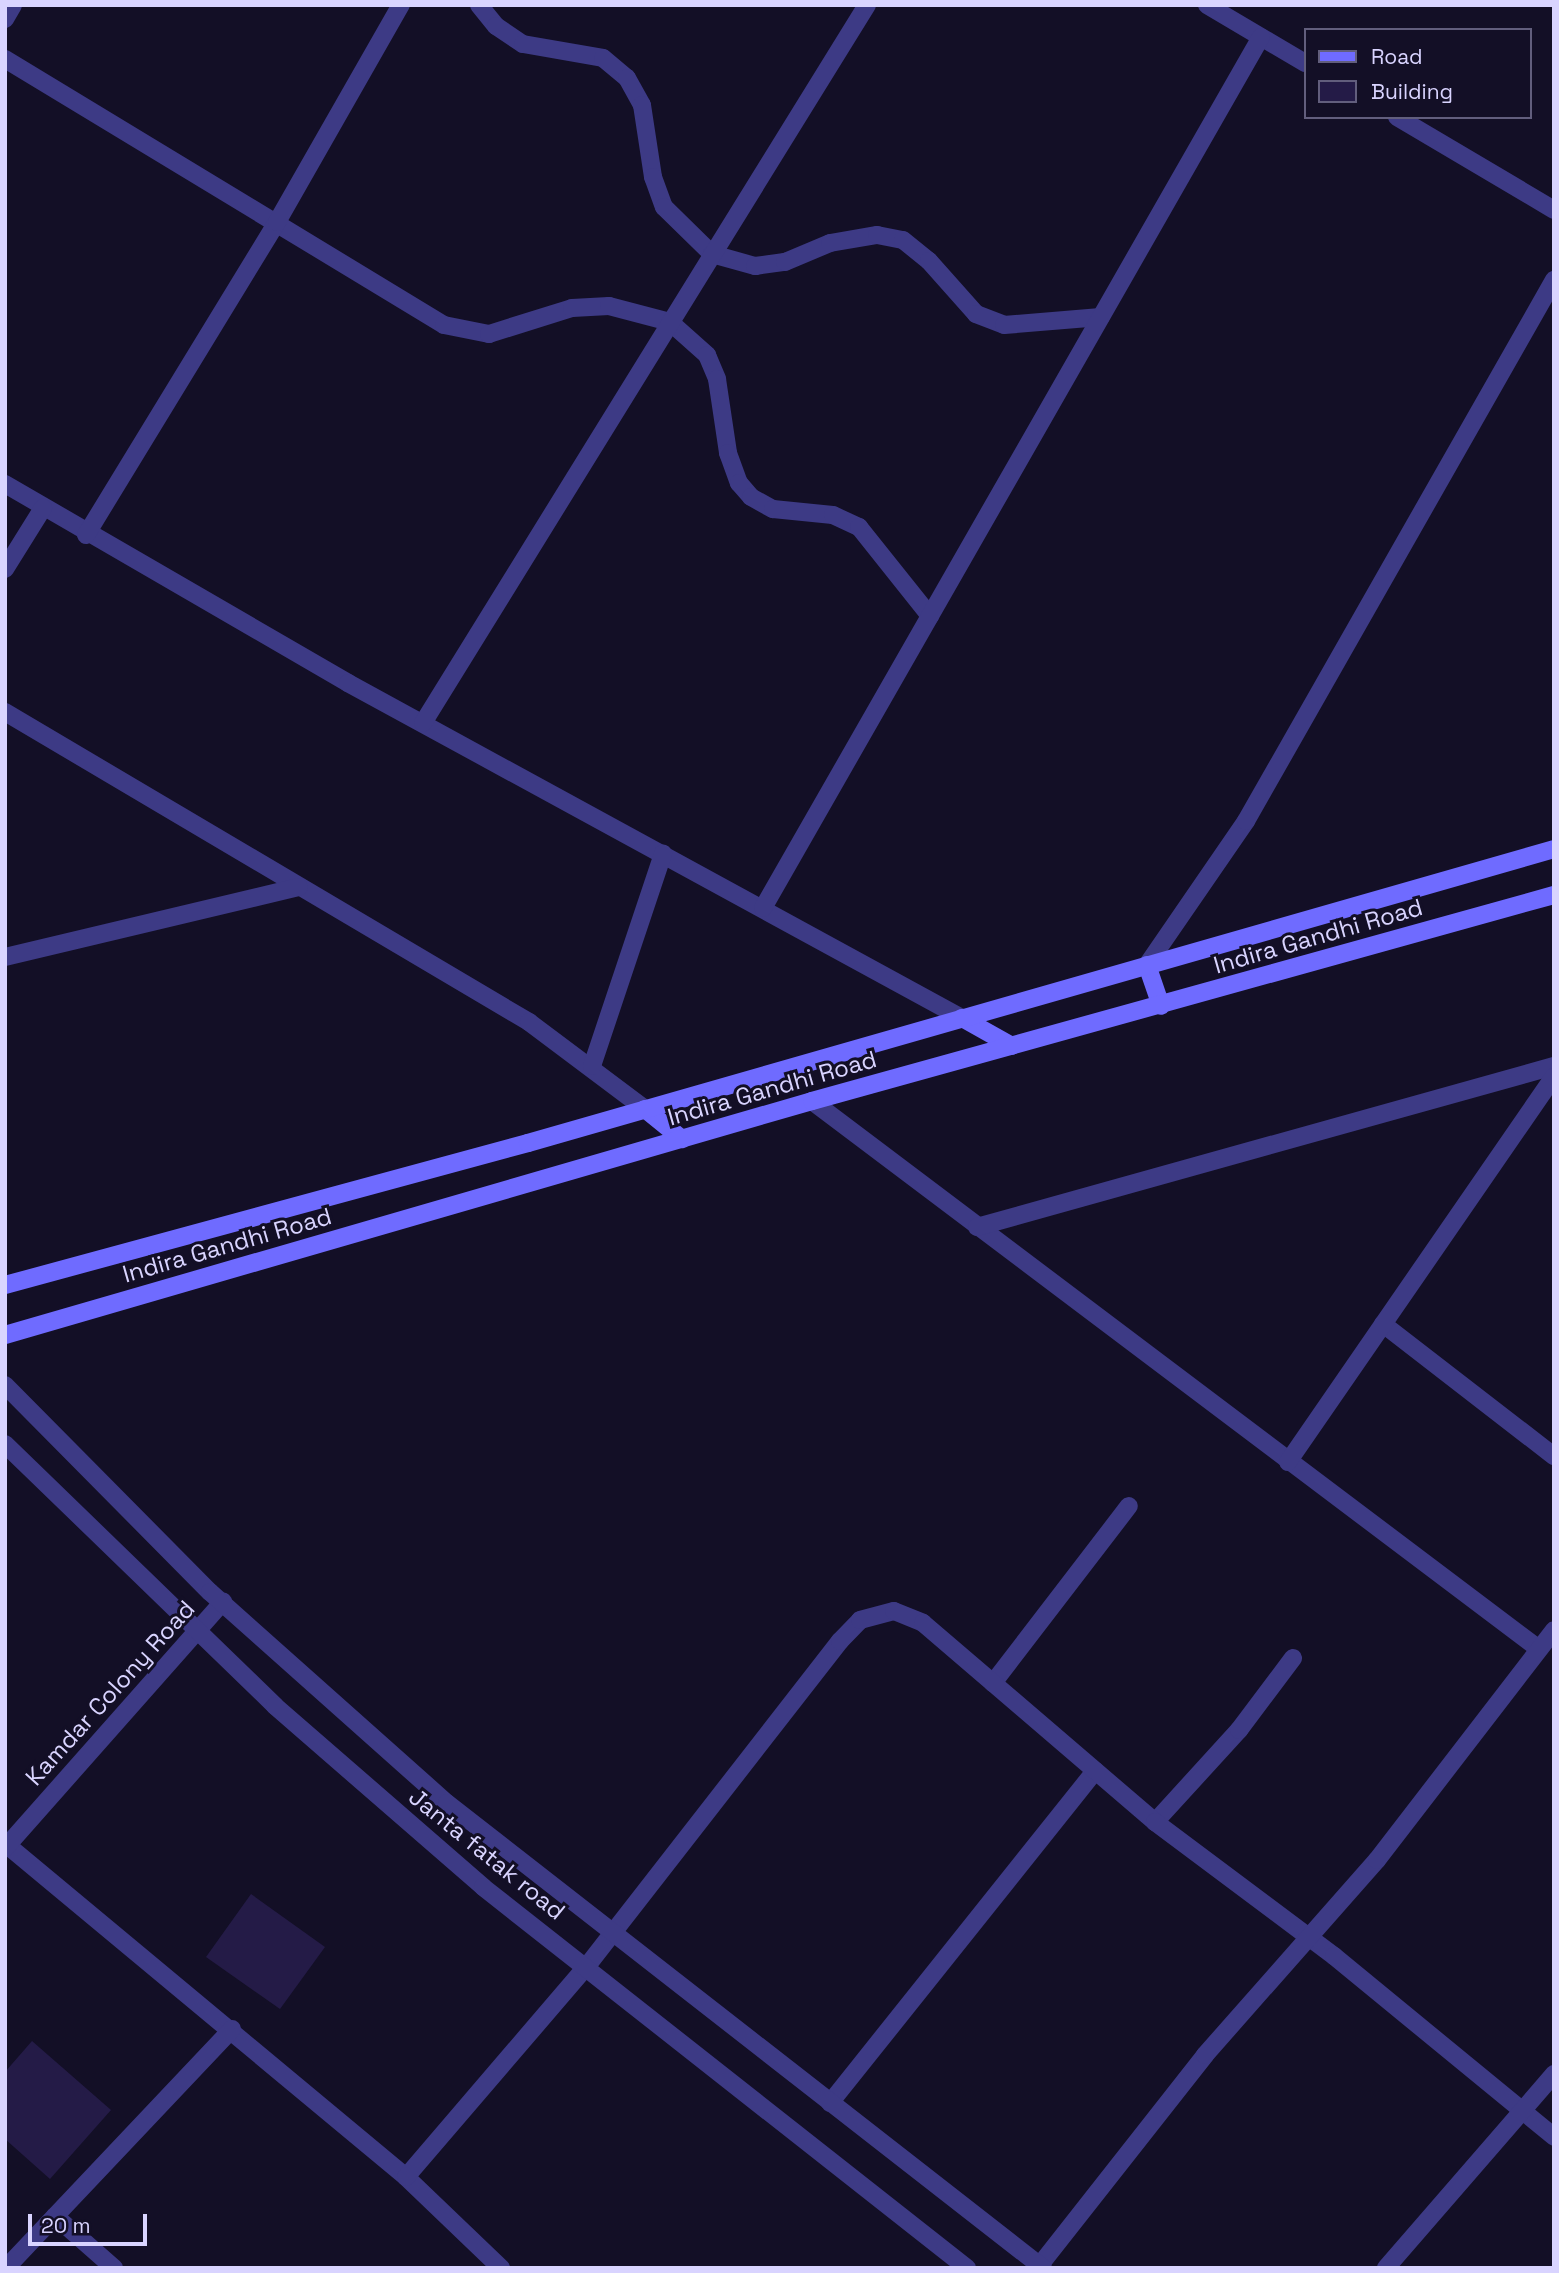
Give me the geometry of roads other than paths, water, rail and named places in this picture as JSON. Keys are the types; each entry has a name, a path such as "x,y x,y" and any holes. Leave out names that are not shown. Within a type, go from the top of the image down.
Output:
{"main road":[{"name":"Indira Gandhi Road","path":"5,1285 645,1109 1554,849"},
{"name":"Indira Gandhi Road","path":"5,1335 812,1101 1161,1006 1554,894"},
{"path":"1147,965 1161,1006"},
{"path":"962,1018 1012,1046"},
{"path":"645,1109 682,1139"}],"street":[{"path":"5,19 13,5"},
{"path":"86,535 277,222 401,5"},
{"path":"479,5 496,26 523,44 603,58 627,78 642,104 653,177 664,207 712,254 755,266 785,262 830,243 877,235 903,240 929,261 976,314 1004,325 1101,317"},
{"path":"422,723 867,5"},
{"path":"1207,5 1304,62"},
{"path":"762,908 1261,37"},
{"path":"5,59 444,325 469,334 489,334 572,308 609,306 670,322 707,355 717,379 728,453 739,483 751,497 773,509 833,516 859,527 930,616"},
{"path":"1400,119 1554,210"},
{"path":"1147,965 1246,821 1554,280"},
{"path":"5,484 86,535 422,723 962,1018"},
{"path":"5,569 43,508"},
{"path":"5,712 529,1022 592,1066 645,1109"},
{"path":"592,1066 663,854"},
{"path":"5,957 299,887"},
{"path":"977,1227 1554,1066"},
{"path":"1289,1461 1554,1077"},
{"path":"812,1101 1539,1650"},
{"path":"1383,1324 1554,1456"},
{"path":"5,1385 223,1602 447,1803 1042,2266 1205,2055 1311,1939 1554,1630"},
{"name":"Janta fatak road","path":"5,1444 197,1632 472,1878 967,2268"},
{"path":"993,1683 1129,1506"},
{"name":"Kamdar Colony Road","path":"6,1846 223,1602"},
{"path":"406,2177 587,1966 860,1620 894,1611 923,1623 1155,1822 1311,1939 1554,2137"},
{"path":"1155,1822 1239,1730 1293,1658"},
{"path":"830,2103 1095,1771"},
{"path":"6,1846 232,2029 406,2177 500,2268"},
{"path":"6,2268 232,2029"},
{"path":"1386,2268 1554,2074"},
{"path":"55,2216 114,2268"}]}
